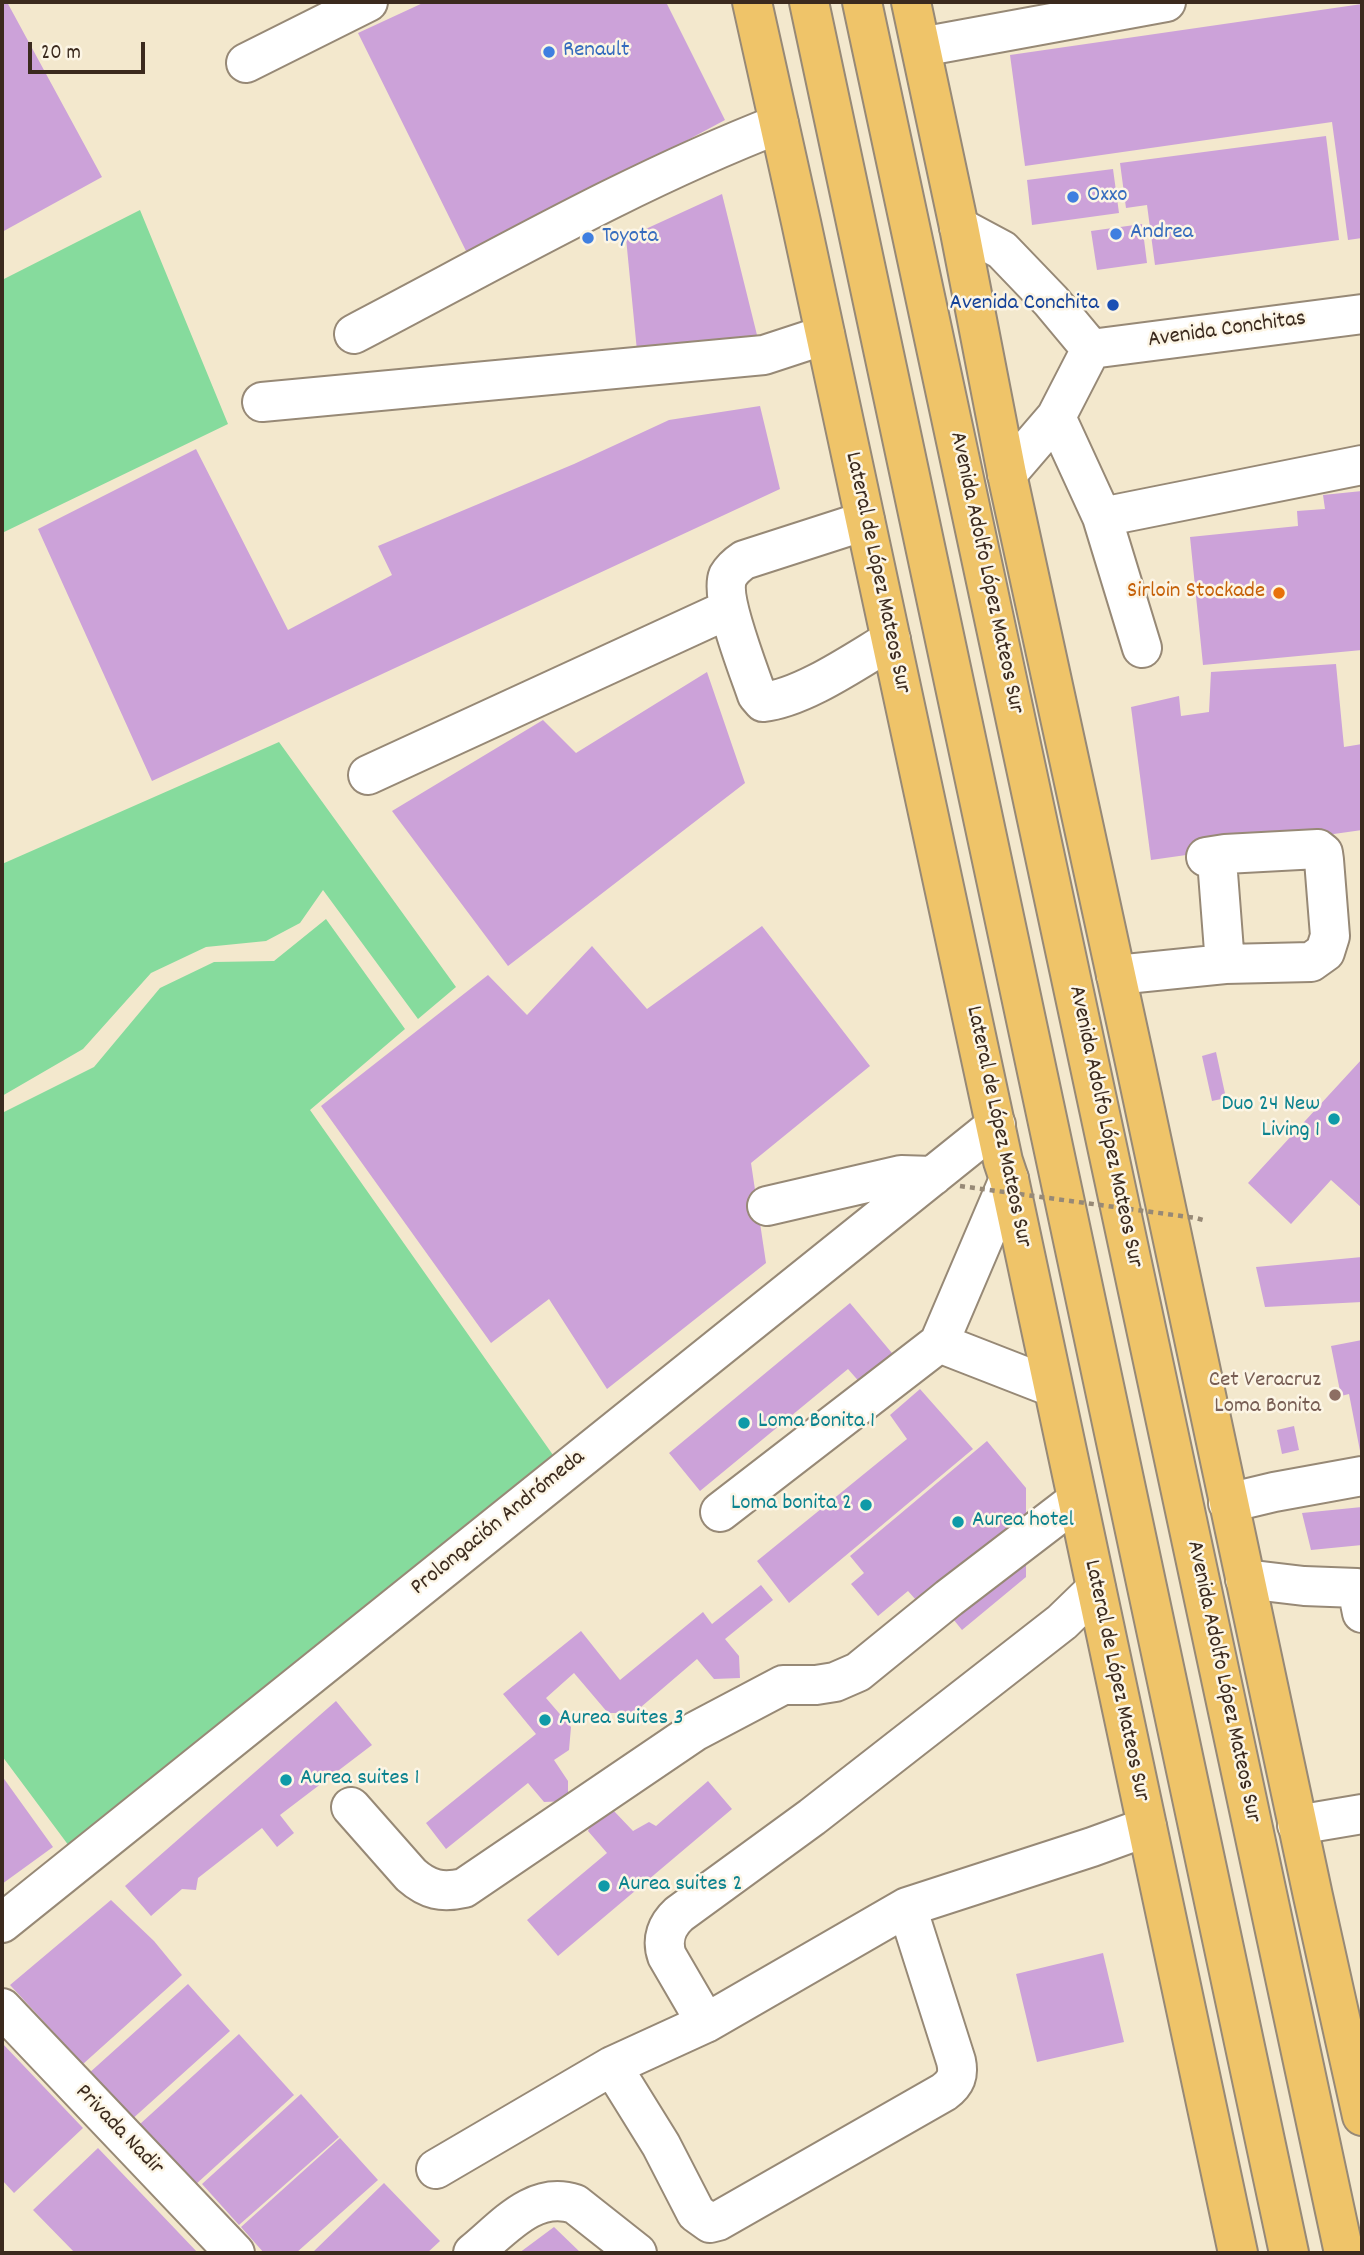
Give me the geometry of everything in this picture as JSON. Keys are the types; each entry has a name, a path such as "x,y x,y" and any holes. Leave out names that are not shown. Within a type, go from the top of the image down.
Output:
{"main road":[{"name":"Lateral de López Mateos Sur","path":"752,2 1009,1179 1238,2253"},
{"path":"752,2 843,162"},
{"path":"809,2 1289,2253"},
{"name":"Avenida Adolfo López Mateos Sur","path":"862,2 1344,2253"},
{"path":"911,2 959,227 1007,474 1312,1896 1360,2097"},
{"path":"996,1125 1057,1164"},
{"path":"1224,1697 1312,1896"}],"street":[{"path":"246,64 368,2"},
{"path":"921,47 1166,2"},
{"path":"354,334 596,208 729,143 779,124"},
{"path":"959,227 1002,250 1051,301 1091,349 1056,417 1007,474"},
{"name":"Avenida Conchitas","path":"1091,349 1362,314"},
{"path":"262,402 764,355 825,335"},
{"path":"1056,417 1102,517 1142,648"},
{"path":"1102,517 1362,465"},
{"path":"865,521 744,560 735,566 729,575 726,585 729,609 757,695 763,702 783,698 824,679 891,640"},
{"path":"368,775 729,609"},
{"path":"1116,975 1226,964"},
{"name":"Prolongación Andrómeda","path":"2,1923 946,1181 996,1125"},
{"path":"767,1206 901,1175 946,1181"},
{"path":"720,1512 939,1343 1009,1179"},
{"path":"939,1343 1052,1387"},
{"path":"1228,1503 1362,1476"},
{"path":"351,1807 421,1884 434,1890 464,1888 694,1732 783,1685 835,1682 858,1672 1077,1500"},
{"path":"1245,1579 1304,1586 1357,1588 1362,1613"},
{"path":"706,2023 663,1946 670,1923 813,1817 1062,1622 1096,1589"},
{"path":"1297,1825 1362,1814"},
{"path":"436,2169 612,2066 706,2023 907,1907 1092,1847 1146,1826"},
{"path":"612,2066 661,2145 696,2213 710,2223 718,2221 944,2092 957,2079 956,2061 907,1907"},
{"name":"Privada Nadir","path":"2,2008 235,2253"},
{"path":"473,2253 519,2215 534,2205 549,2200 575,2204 637,2253"}],"path":[{"path":"946,1181 1207,1221"}],"green space":[{"path":"140,210 228,424 2,533 2,280"},
{"path":"279,742 456,987 418,1019 323,890 300,923 266,941 206,947 151,973 83,1049 2,1096 2,864"},
{"path":"326,919 405,1029 310,1110 553,1455 69,1846 2,1756 2,1113 94,1067 160,988 214,962 274,961"}],"building":[{"path":"2,2 7,2 102,177 2,232"},
{"path":"425,2 666,2 725,120 469,257 358,33"},
{"path":"1362,4 1362,238 1348,240 1332,122 1025,166 1010,55"},
{"path":"1326,136 1339,240 1155,265 1147,205 1126,208 1120,163"},
{"name":"Oxxo","path":"1113,169 1119,213 1032,225 1027,180"},
{"path":"722,194 757,335 637,351 626,238"},
{"path":"1142,224 1147,263 1097,270 1091,231"},
{"path":"760,406 780,489 152,781 38,529 196,449 288,630 392,575 378,546 574,464 669,420"},
{"name":"Sirloin Stockade","path":"1362,491 1362,650 1203,665 1190,537 1298,526 1297,511 1325,509 1323,495"},
{"path":"1336,664 1344,747 1362,744 1362,830 1151,860 1131,707 1179,696 1181,716 1209,712 1211,672"},
{"path":"707,672 745,783 508,966 392,811 543,720 576,753"},
{"path":"762,926 870,1066 751,1163 766,1263 607,1389 549,1299 491,1343 321,1106 488,975 527,1015 592,946 647,1009"},
{"path":"1216,1052 1226,1098 1212,1101 1202,1056"},
{"name":"Duo 24 New Living 1","path":"1362,1059 1362,1208 1331,1180 1291,1224 1248,1183"},
{"path":"1362,1257 1362,1302 1265,1307 1256,1267"},
{"name":"Loma Bonita 1","path":"850,1303 902,1365 869,1393 848,1369 700,1491 669,1453"},
{"path":"1362,1340 1361,1456 1349,1394 1341,1396 1331,1346"},
{"name":"Loma bonita 2","path":"920,1389 973,1449 789,1603 757,1561 907,1439 890,1415"},
{"path":"1294,1426 1299,1450 1282,1454 1277,1430"},
{"name":"Aurea hotel","path":"987,1441 1026,1488 1026,1577 962,1630 936,1598 924,1609 908,1591 878,1616 851,1584 864,1573 850,1556"},
{"path":"1362,1507 1362,1545 1311,1550 1302,1513"},
{"name":"Aurea suites 3","path":"761,1585 773,1600 725,1639 739,1656 740,1678 714,1679 697,1659 634,1713 608,1713 574,1673 546,1698 571,1727 569,1750 554,1760 568,1781 568,1801 544,1802 528,1783 446,1849 426,1823 536,1734 503,1694 581,1631 620,1680 703,1612 712,1624"},
{"name":"Aurea suites 1","path":"336,1701 372,1745 280,1815 294,1833 277,1847 262,1828 198,1878 196,1890 182,1889 151,1916 125,1886"},
{"path":"2,1776 53,1847 2,1884"},
{"name":"Aurea suites 2","path":"708,1781 732,1809 558,1956 527,1920 607,1853 588,1831 596,1813 613,1810 633,1831 649,1822 656,1826"},
{"path":"111,1900 154,1941 182,1975 83,2064 10,1985"},
{"path":"1103,1953 1124,2042 1037,2062 1016,1974"},
{"path":"188,1984 230,2031 130,2121 88,2074"},
{"path":"239,2034 294,2095 195,2185 140,2124"},
{"path":"2,2043 83,2128 14,2193 2,2180"},
{"path":"301,2094 339,2137 239,2225 202,2184"},
{"path":"340,2138 378,2180 296,2253 264,2253 241,2227"},
{"path":"98,2148 198,2253 75,2253 33,2210"},
{"path":"384,2183 440,2241 427,2253 312,2253"},
{"path":"554,2227 581,2253 519,2253"}],"place":[{"name":"Renault","path":"549,52"},
{"name":"Oxxo","path":"1073,197"},
{"name":"Andrea","path":"1116,234"},
{"name":"Toyota","path":"588,238"},
{"name":"Avenida Conchita","path":"1113,305"},
{"name":"Sirloin Stockade","path":"1279,593"},
{"name":"Duo 24 New Living 1","path":"1334,1119"},
{"name":"Cet Veracruz Loma Bonita","path":"1335,1395"},
{"name":"Loma Bonita 1","path":"744,1423"},
{"name":"Loma bonita 2","path":"866,1505"},
{"name":"Aurea hotel","path":"958,1522"},
{"name":"Aurea suites 3","path":"545,1720"},
{"name":"Aurea suites 1","path":"286,1780"},
{"name":"Aurea suites 2","path":"604,1886"}]}
